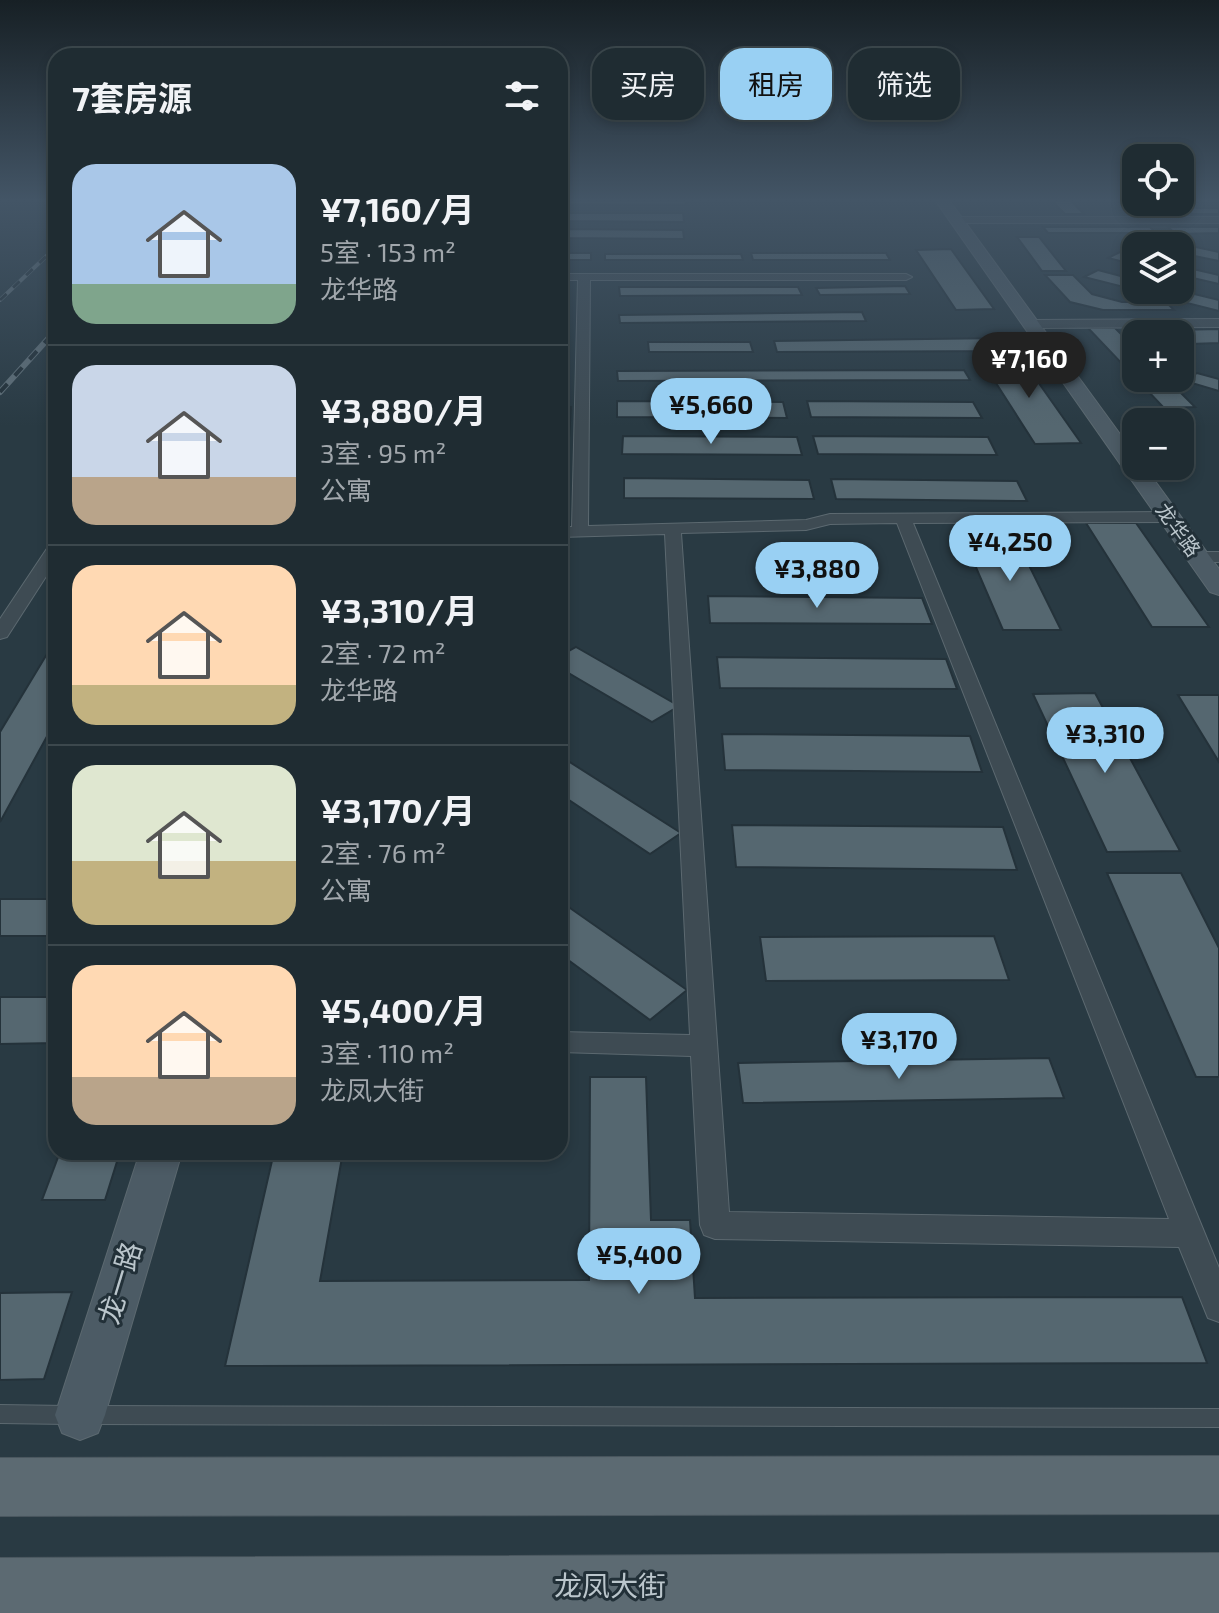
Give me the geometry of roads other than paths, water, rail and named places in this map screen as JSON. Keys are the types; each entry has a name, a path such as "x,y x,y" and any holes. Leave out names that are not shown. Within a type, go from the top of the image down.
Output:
{"main road":[{"name":"龙华路","path":"1001,275 1031,324 1169,517 1208,552 1219,587"},
{"path":"1013,275 1089,374"},
{"path":"1166,480 1208,552"},
{"name":"龙一路","path":"80,1415 159,1160"},
{"path":"0,1487 1219,1485"},
{"name":"龙凤大街","path":"0,1589 1219,1584"}],"street":[{"path":"568,277 906,277"},
{"path":"580,532 584,277"},
{"path":"1031,324 1219,323"},
{"path":"568,532 806,525 830,519 1169,517"},
{"path":"903,518 1219,1307"},
{"path":"673,529 715,1225 1189,1233"},
{"path":"1208,552 1219,557"},
{"path":"0,633 48,560"},
{"path":"568,1042 704,1046"}],"lane":[{"path":"0,1414 1219,1418"}],"railway":[{"path":"0,300 26,275"},
{"path":"0,392 48,339"}]}
